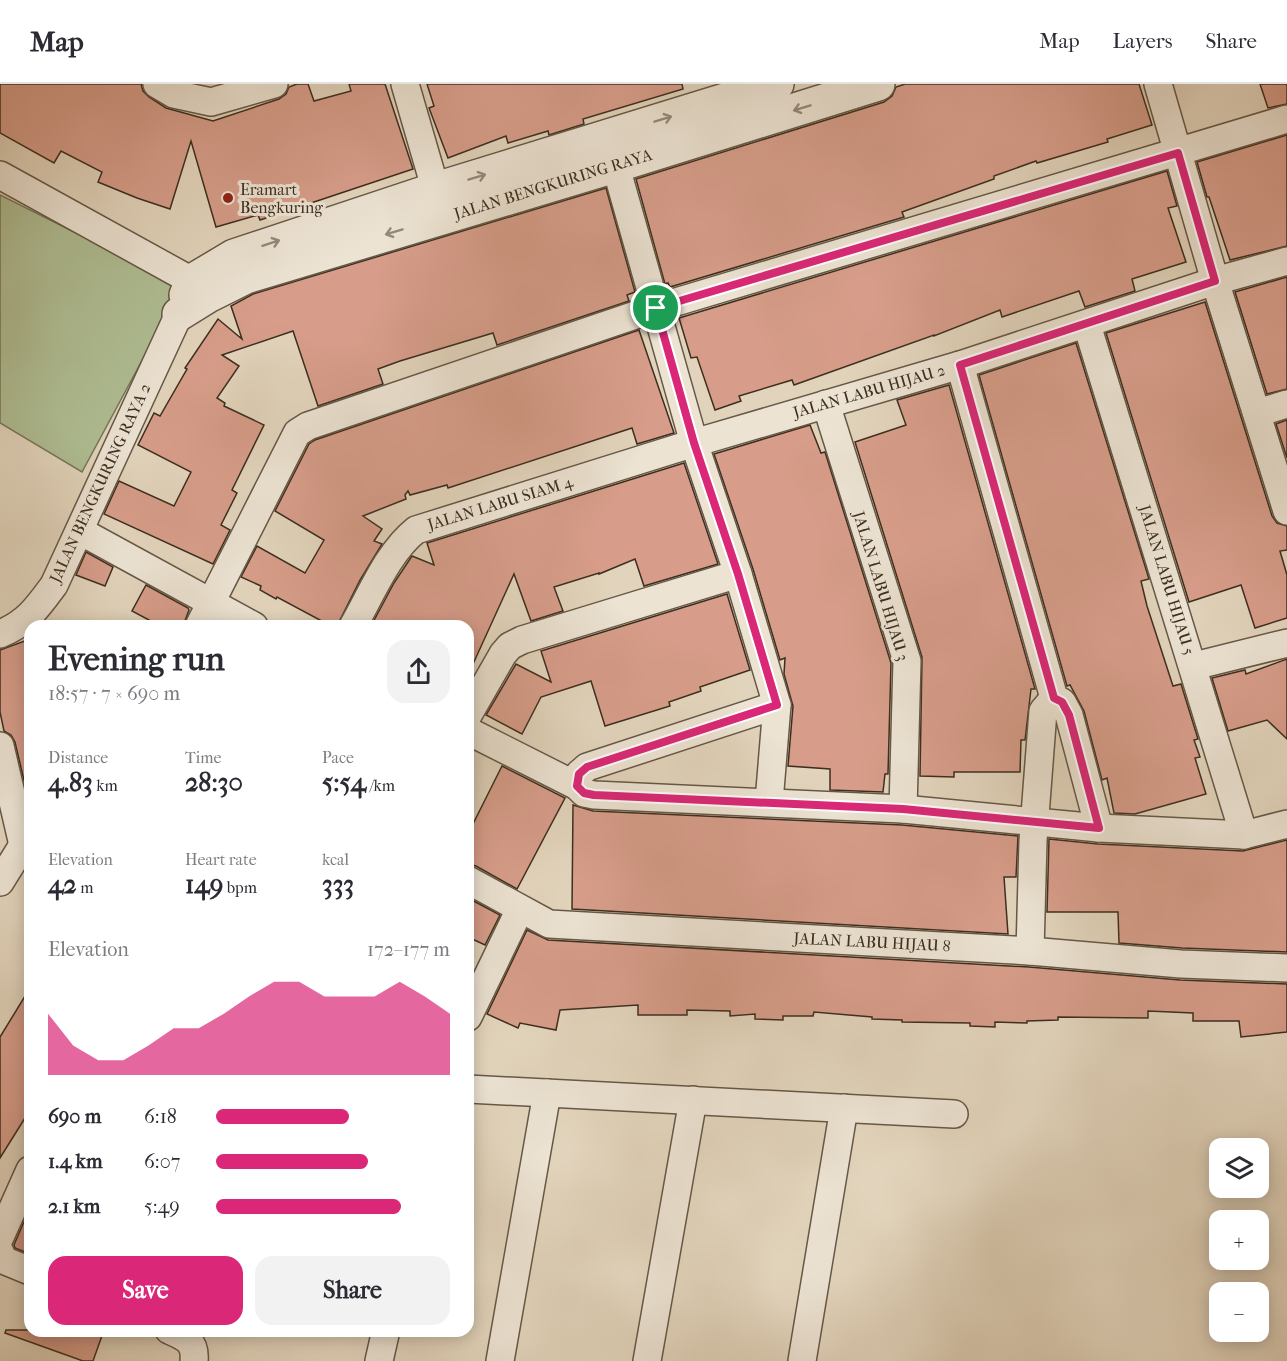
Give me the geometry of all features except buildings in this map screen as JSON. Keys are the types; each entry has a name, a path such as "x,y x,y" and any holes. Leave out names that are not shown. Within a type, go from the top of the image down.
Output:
{"street":[{"path":"157,84 174,94 211,102 274,84"},
{"path":"405,84 440,203"},
{"name":"JALAN BENGKURING RAYA","path":"611,151 777,84"},
{"name":"JALAN BENGKURING RAYA","path":"212,281 234,256 440,203 611,151 878,84"},
{"path":"1158,84 1215,281 1287,511"},
{"path":"204,614 297,433 319,422 656,308 1287,119"},
{"path":"611,151 694,443 738,574 777,705 769,802"},
{"path":"0,175 212,281"},
{"name":"JALAN LABU HIJAU 2","path":"694,443 960,365 1215,281 1287,261"},
{"name":"JALAN BENGKURING RAYA 2","path":"27,620 54,585 179,314 212,281"},
{"name":"JALAN LABU HIJAU 5","path":"1087,325 1194,666 1244,835"},
{"path":"960,365 1054,698 1062,702 1069,715 1099,828"},
{"name":"JALAN LABU HIJAU 3","path":"826,404 907,661 903,809"},
{"path":"1257,413 1287,404"},
{"name":"JALAN LABU SIAM 4","path":"356,620 396,551 405,538 416,530 694,443"},
{"path":"80,531 204,614 229,620"},
{"path":"474,705 503,654 510,646 522,640 738,574"},
{"name":"JALAN BENGKURING RAYA 2","path":"0,634 24,622"},
{"path":"1194,666 1287,643"},
{"path":"1030,951 1032,841 1043,711 1054,698"},
{"path":"577,786 579,774 587,767 777,705"},
{"path":"474,734 577,786 584,793 594,795 903,809 1099,828 1244,835 1287,824"},
{"path":"0,746 13,775 24,832"},
{"path":"0,882 24,852"},
{"name":"JALAN LABU HIJAU 8","path":"474,883 549,924 1030,951 1181,964 1287,968"},
{"path":"474,1005 520,909"},
{"path":"474,1089 954,1114"},
{"path":"500,1361 547,1093"},
{"path":"647,1361 693,1100"},
{"path":"802,1361 844,1108"},
{"path":"0,1237 24,1183"},
{"path":"0,1252 3,1260 24,1269"},
{"path":"185,1337 193,1345 194,1361"},
{"path":"380,1361 385,1337"}],"green space":[{"path":"0,195 182,286 82,472 0,423"}],"place":[{"name":"Eramart Bengkuring","path":"228,198"}],"route":[{"path":"1178,153 1215,281 960,365 1054,698 1062,702 1069,715 1099,828 903,809 594,795 584,793 577,786 579,774 587,767 777,705 738,574 694,443 656,308 1178,153"}]}
